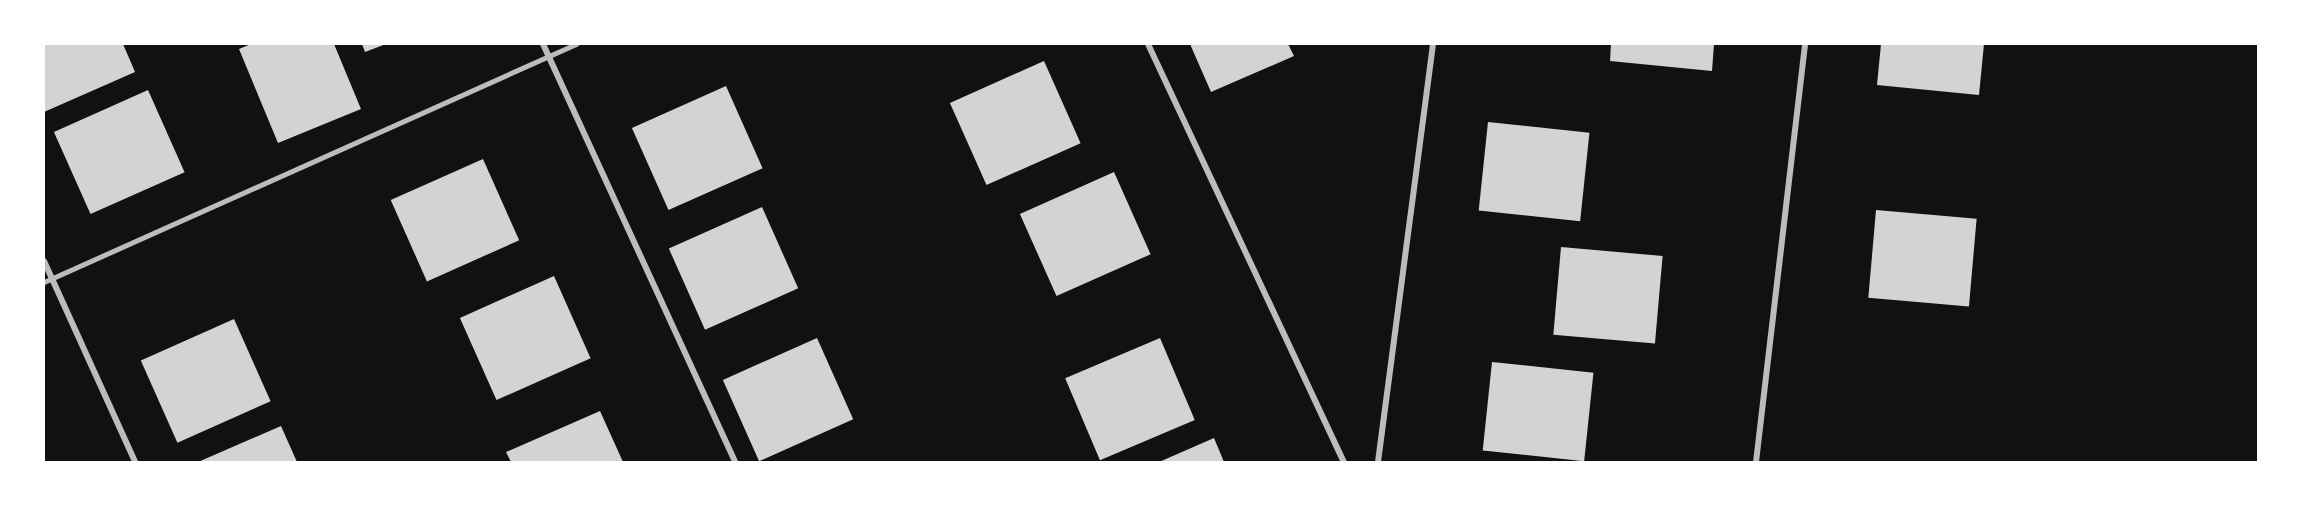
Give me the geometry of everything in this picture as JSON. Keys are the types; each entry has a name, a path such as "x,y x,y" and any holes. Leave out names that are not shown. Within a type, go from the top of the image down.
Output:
{"street":[{"path":"543,44 735,462"},
{"path":"1148,44 1344,462"},
{"path":"1378,462 1433,44"},
{"path":"1756,462 1805,44"},
{"path":"44,261 135,462"}],"lane":[{"path":"44,282 576,44"}],"building":[{"path":"44,44 123,44 135,72 44,112"},
{"path":"251,44 334,44 361,109 278,143 239,49"},
{"path":"362,44 386,44 365,52"},
{"path":"1190,44 1288,44 1294,56 1211,92"},
{"path":"1611,44 1714,44 1712,71 1610,61"},
{"path":"1881,44 1984,44 1979,95 1877,85"},
{"path":"1044,61 1081,143 987,185 950,103"},
{"path":"726,86 763,168 669,210 632,128"},
{"path":"148,90 185,172 91,214 54,132"},
{"path":"1488,122 1589,133 1580,221 1479,211"},
{"path":"483,159 519,240 427,281 391,200"},
{"path":"1114,172 1151,254 1057,296 1020,214"},
{"path":"762,207 798,288 705,330 669,248"},
{"path":"1876,210 1977,219 1969,306 1868,298"},
{"path":"1561,247 1663,256 1655,344 1553,335"},
{"path":"554,276 591,358 497,400 460,318"},
{"path":"234,319 271,401 177,443 141,360"},
{"path":"817,338 853,419 759,461 723,380"},
{"path":"1160,338 1195,420 1100,460 1065,378"},
{"path":"1492,362 1593,373 1584,461 1483,451"},
{"path":"600,411 623,462 511,462 506,452"},
{"path":"281,426 297,462 198,462"},
{"path":"1214,438 1224,462 1159,462"}]}
